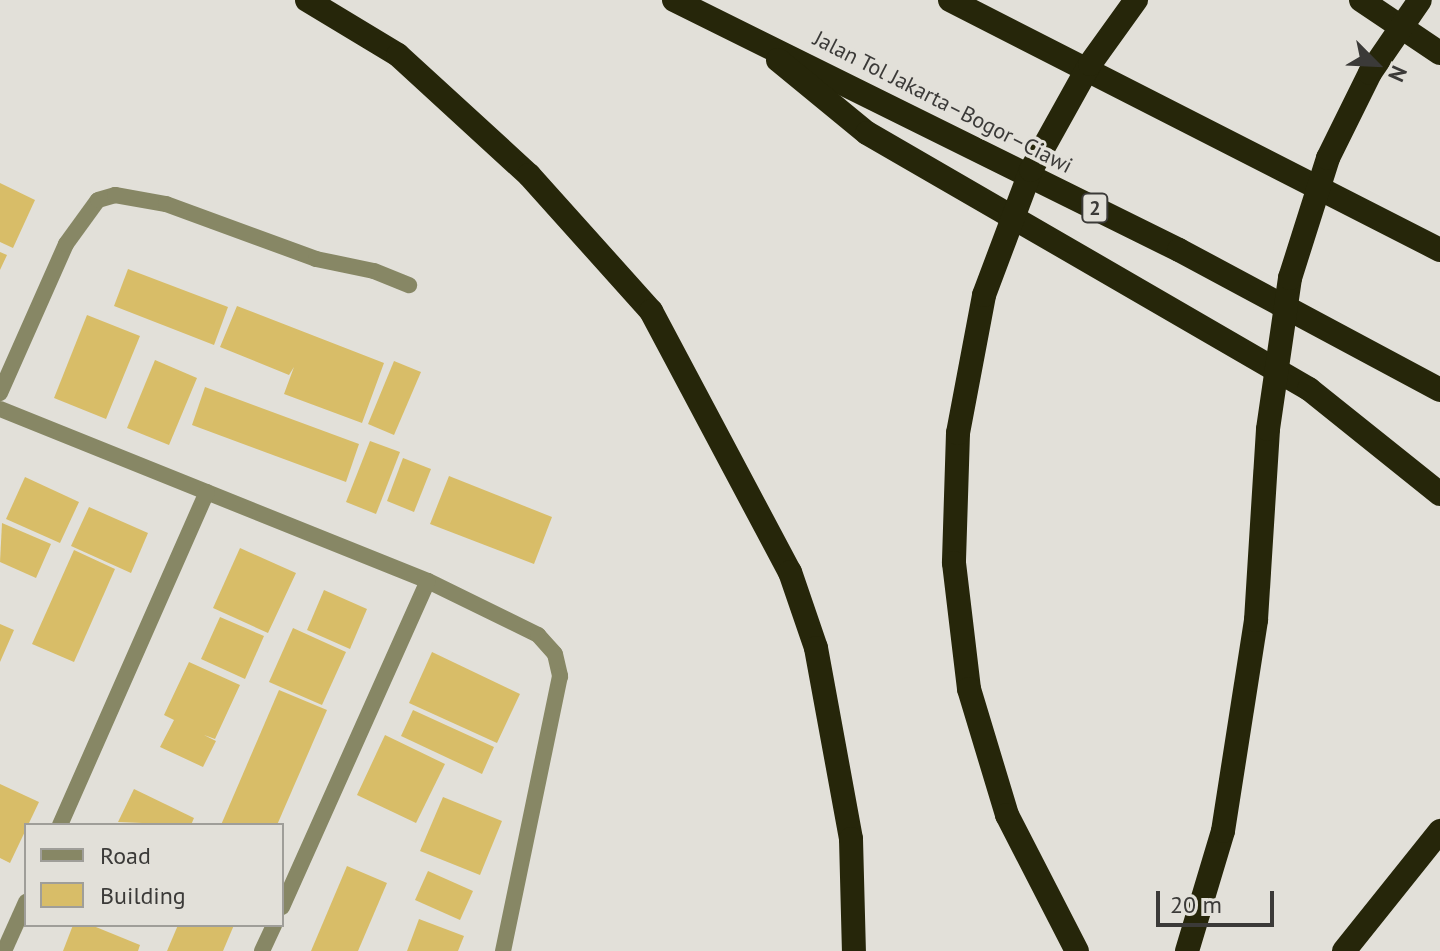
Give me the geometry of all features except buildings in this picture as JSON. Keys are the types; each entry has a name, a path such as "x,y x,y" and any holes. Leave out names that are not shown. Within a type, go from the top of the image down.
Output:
{"highway":[{"path":"307,0 398,55 529,175 651,311 790,572 816,648 851,839 854,951"},
{"name":"Jalan Tol Jakarta–Bogor–Ciawi","path":"674,0 1179,250 1440,390"},
{"path":"950,0 1440,250"},
{"path":"1077,951 1007,815 969,689 954,563 958,433 984,295 1031,170 1090,64 1136,0"},
{"path":"1361,0 1440,53"},
{"path":"1187,951 1223,831 1256,620 1268,429 1290,278 1328,158 1370,73 1420,0"},
{"path":"746,33 867,133 1309,389 1440,494"},
{"path":"1344,951 1440,831"}],"street":[{"path":"0,393 66,244 98,200 115,195 166,204 316,259 374,271 409,285"},
{"path":"0,409 428,581 538,635 555,654 560,676 503,951"},
{"path":"61,823 207,492"},
{"path":"284,903 428,581"},
{"path":"4,951 24,906"},
{"path":"262,951 273,927"}]}
